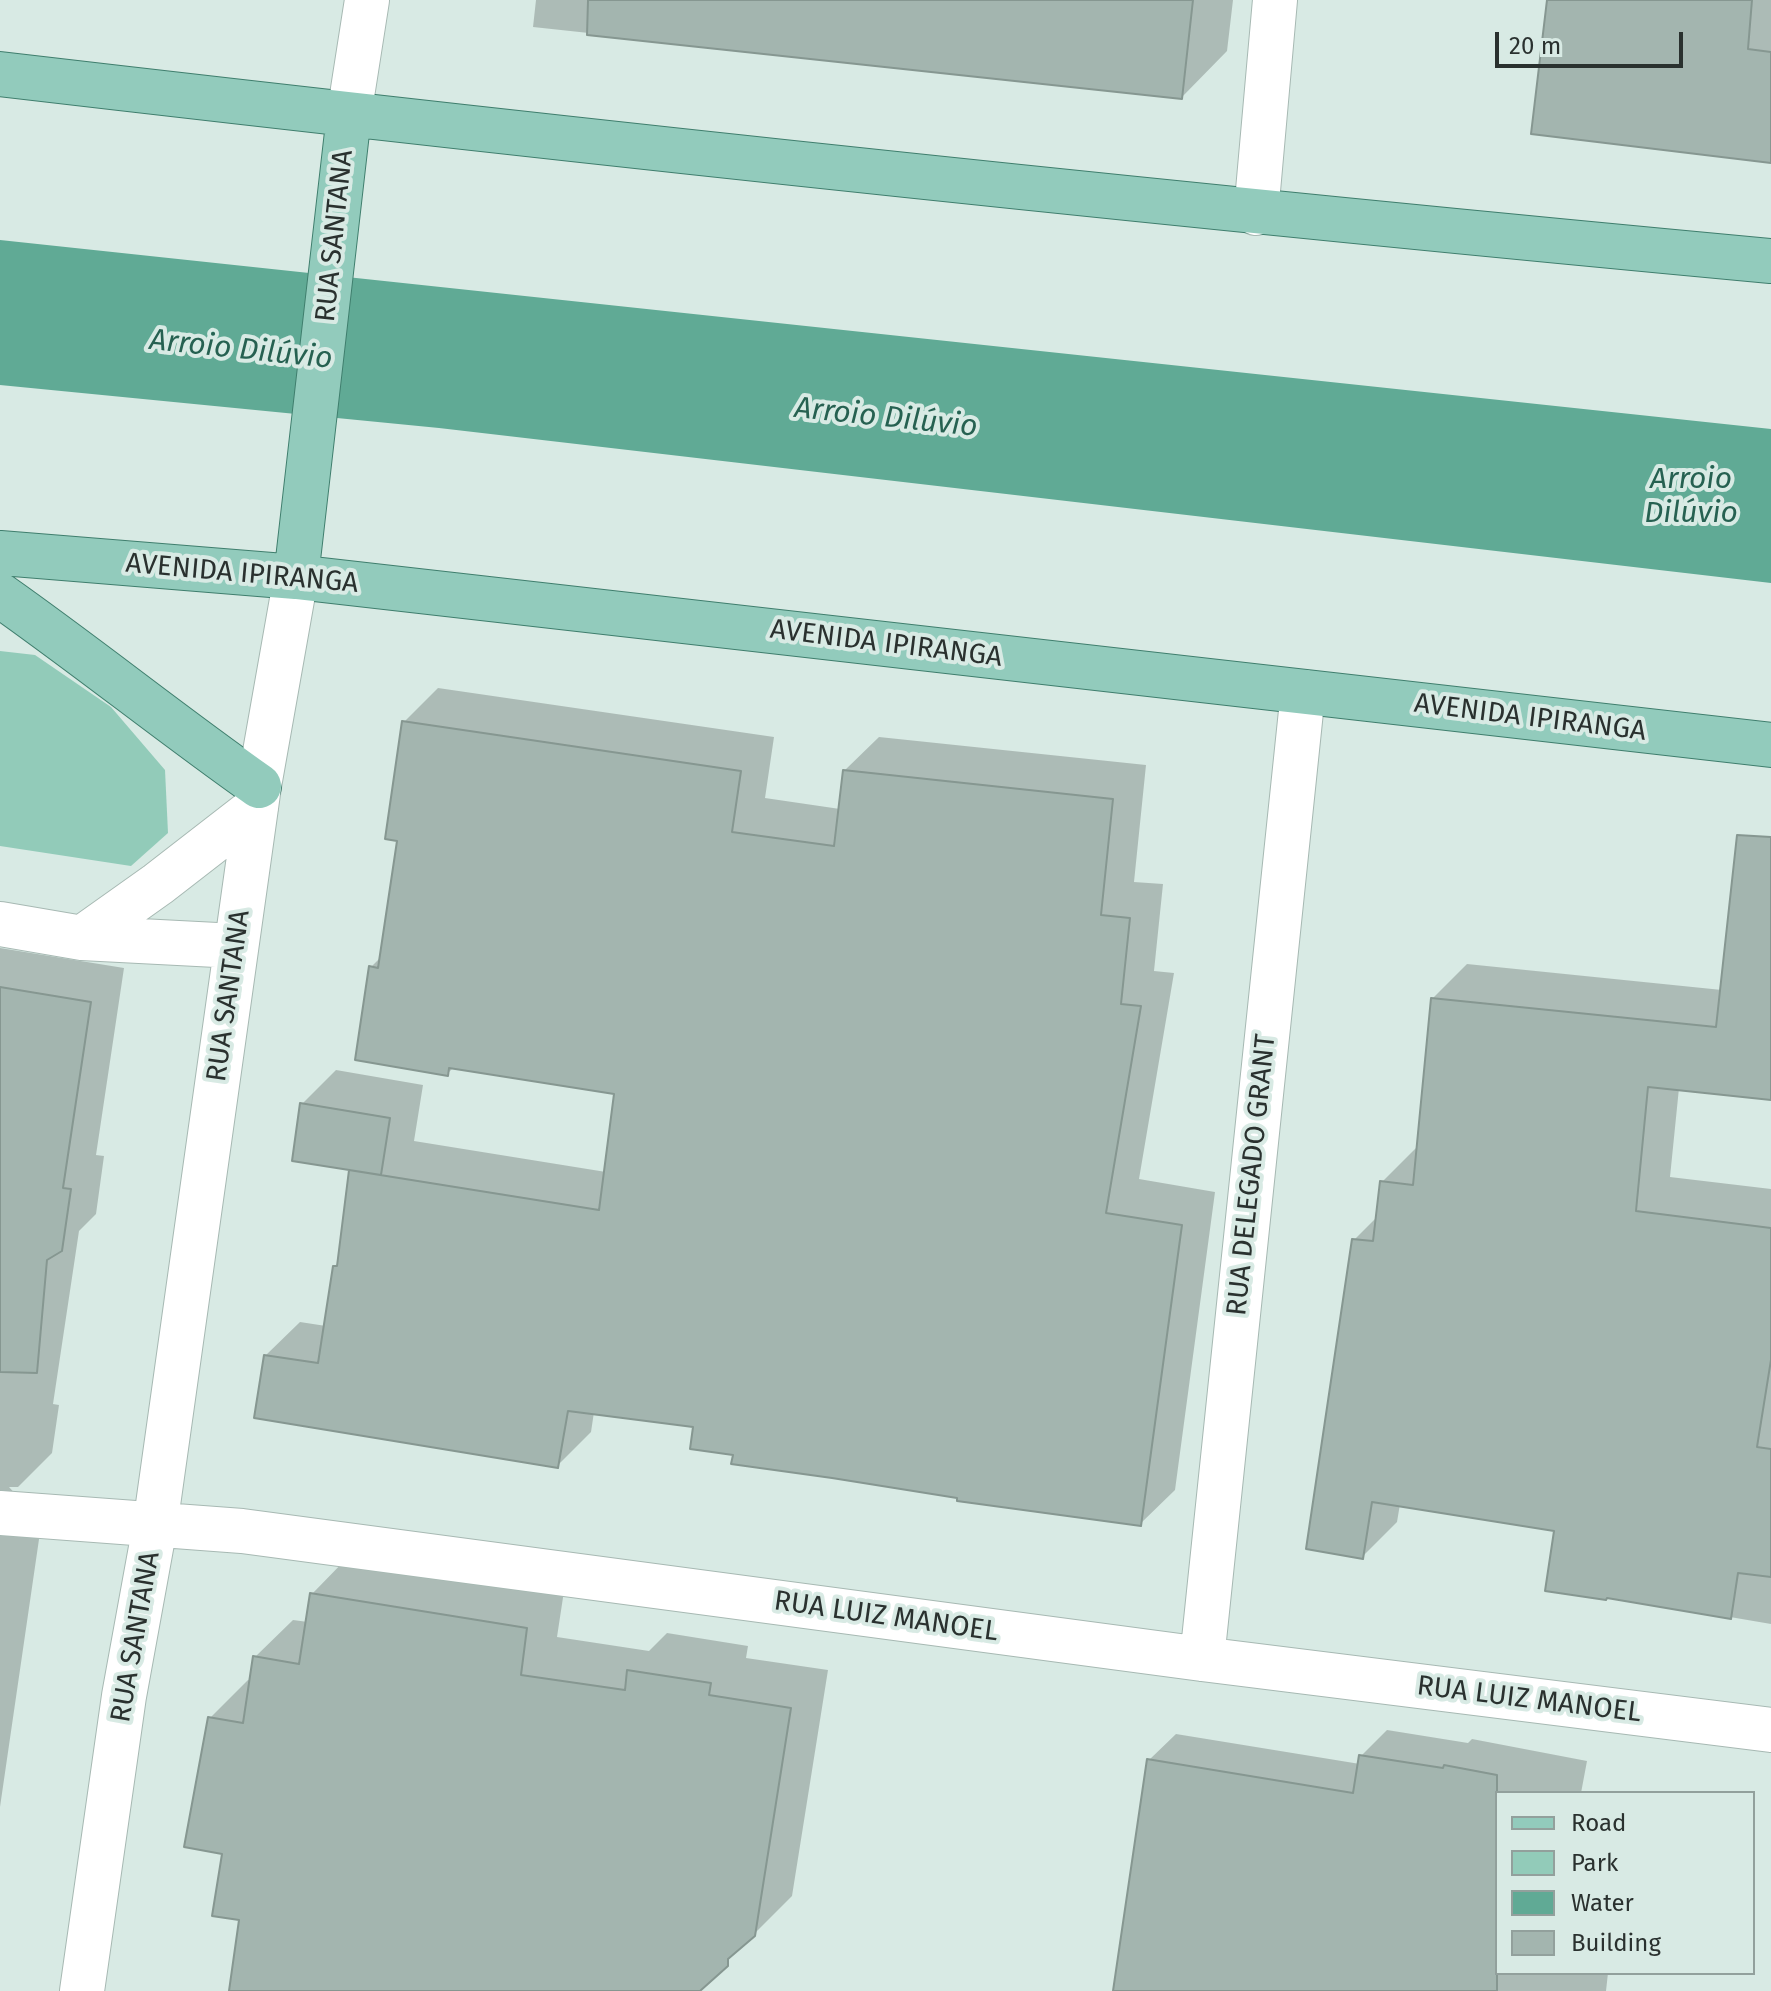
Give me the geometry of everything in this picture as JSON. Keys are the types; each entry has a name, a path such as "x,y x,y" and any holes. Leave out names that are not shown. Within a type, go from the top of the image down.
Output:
{"main road":[{"path":"0,74 1256,213 1771,261"},
{"name":"RUA SANTANA","path":"296,577 349,115"},
{"name":"AVENIDA IPIRANGA","path":"0,553 296,577 1771,745"},
{"path":"0,595 85,655 185,734 257,797"}],"street":[{"name":"RUA SANTANA","path":"349,115 367,0"},
{"path":"1256,213 1275,0"},
{"name":"RUA SANTANA","path":"82,1991 124,1696 155,1526 257,797 296,577"},
{"name":"RUA DELEGADO GRANT","path":"1202,1659 1303,692"},
{"path":"82,938 158,884 257,797"},
{"path":"0,924 82,938 236,946"},
{"name":"RUA LUIZ MANOEL","path":"0,1513 242,1531 1202,1659 1771,1730"}],"green space":[{"path":"0,651 35,655 111,707 165,770 168,833 131,866 0,846"}],"water":[{"name":"Arroio Dilúvio","path":"0,240 1771,429 1771,583 439,428 0,385"}],"building":[{"path":"588,0 1193,0 1182,99 587,35"},
{"path":"1547,0 1752,0 1748,49 1771,52 1771,163 1531,134"},
{"path":"402,721 741,771 732,832 834,846 843,770 1113,799 1101,915 1130,918 1121,1004 1141,1006 1106,1213 1182,1225 1141,1526 957,1501 957,1498 731,1464 733,1455 690,1449 693,1427 568,1411 558,1468 254,1418 264,1355 318,1363 333,1266 337,1266 349,1170 599,1210 614,1094 449,1068 448,1076 355,1060 369,966 378,968 397,841 385,839"},
{"path":"1737,835 1771,837 1771,1100 1648,1087 1636,1211 1771,1228 1771,1360 1757,1447 1771,1449 1771,1577 1738,1573 1731,1619 1545,1591 1554,1531 1372,1502 1363,1559 1306,1549 1352,1239 1373,1241 1380,1181 1413,1185 1431,998 1716,1027"},
{"path":"0,987 91,1002 63,1188 71,1189 62,1251 47,1260 37,1373 0,1372"},
{"path":"300,1103 390,1118 381,1175 292,1161"},
{"path":"310,1593 527,1628 521,1675 625,1690 627,1670 711,1683 709,1695 791,1708 755,1936 728,1959 728,1966 700,1991 229,1991 239,1920 212,1916 222,1854 184,1847 208,1717 243,1723 253,1656 299,1664"},
{"path":"1359,1755 1497,1775 1497,1991 1113,1991 1147,1759 1353,1793"}]}
